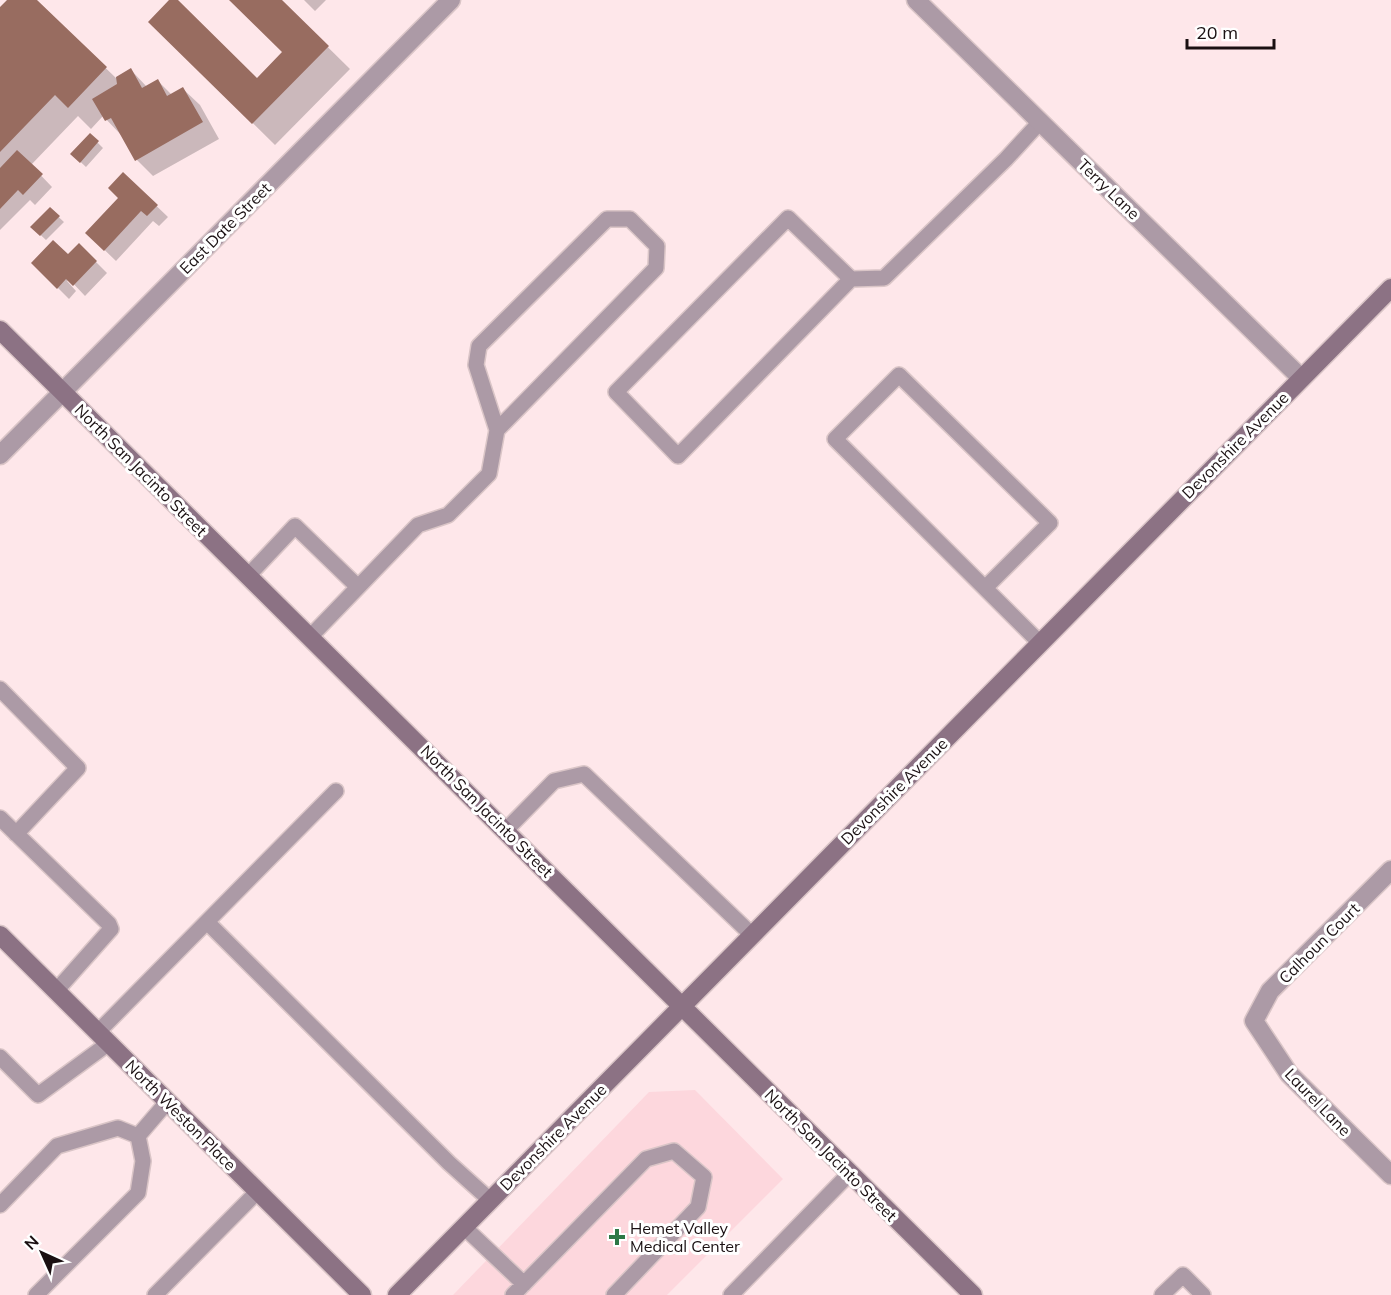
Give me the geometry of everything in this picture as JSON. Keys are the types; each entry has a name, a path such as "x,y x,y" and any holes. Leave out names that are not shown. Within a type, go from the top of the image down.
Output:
{"street":[{"name":"East Date Street","path":"0,455 451,0"},
{"name":"Terry Lane","path":"916,0 1301,378"},
{"name":"Devonshire Avenue","path":"397,1295 1391,288"},
{"name":"North San Jacinto Street","path":"0,330 973,1295"},
{"name":"Calhoun Court","path":"1254,1021 1270,992 1391,870"},
{"name":"North Weston Place","path":"0,935 363,1295"},
{"name":"Laurel Lane","path":"1254,1021 1288,1074 1391,1175"}],"lane":[{"path":"851,279 788,218 616,392 678,456 851,279 884,278 1006,159 1040,122"},
{"path":"310,637 418,525 448,515 489,474 497,430 476,365 480,346 608,219 630,219 657,246 656,268 497,430"},
{"path":"985,588 1050,523 899,375 835,439 1040,643"},
{"path":"248,576 295,526 358,588"},
{"path":"0,689 78,768 16,834"},
{"path":"506,830 554,781 584,774 752,935"},
{"path":"0,1058 38,1095 104,1038 207,922 336,790"},
{"path":"0,818 109,924 111,929 56,991"},
{"path":"207,922 442,1156 490,1200"},
{"path":"138,1136 168,1101"},
{"path":"0,1204 57,1146 118,1128 138,1136"},
{"path":"36,1295 138,1193 143,1161 138,1136"},
{"path":"464,1227 518,1289 646,1159 674,1150 704,1177 698,1207 614,1295"},
{"path":"731,1295 849,1173"},
{"path":"155,1295 258,1191"},
{"path":"1162,1295 1183,1275 1203,1295"}],"shaded area":[{"name":"Hemet Valley Medical Center","path":"695,1090 783,1179 667,1295 453,1295 649,1092"}],"building":[{"path":"7,0 37,0 107,67 68,108 55,95 0,152 0,7"},
{"path":"169,0 178,0 257,78 282,52 229,0 282,0 329,46 252,124 148,22"},
{"path":"131,68 142,88 158,79 167,96 183,87 203,122 135,161 111,118 105,121 92,99 117,84 116,77"},
{"path":"90,133 99,141 80,163 70,154"},
{"path":"17,150 43,174 23,195 18,190 0,209 0,168"},
{"path":"123,172 158,205 147,216 141,211 104,251 85,233 118,198 108,188"},
{"path":"50,207 60,216 40,236 30,227"},
{"path":"53,240 68,254 79,243 97,261 73,286 66,279 57,289 31,263"}],"place":[{"name":"Hemet Valley Medical Center","path":"617,1237"}]}
